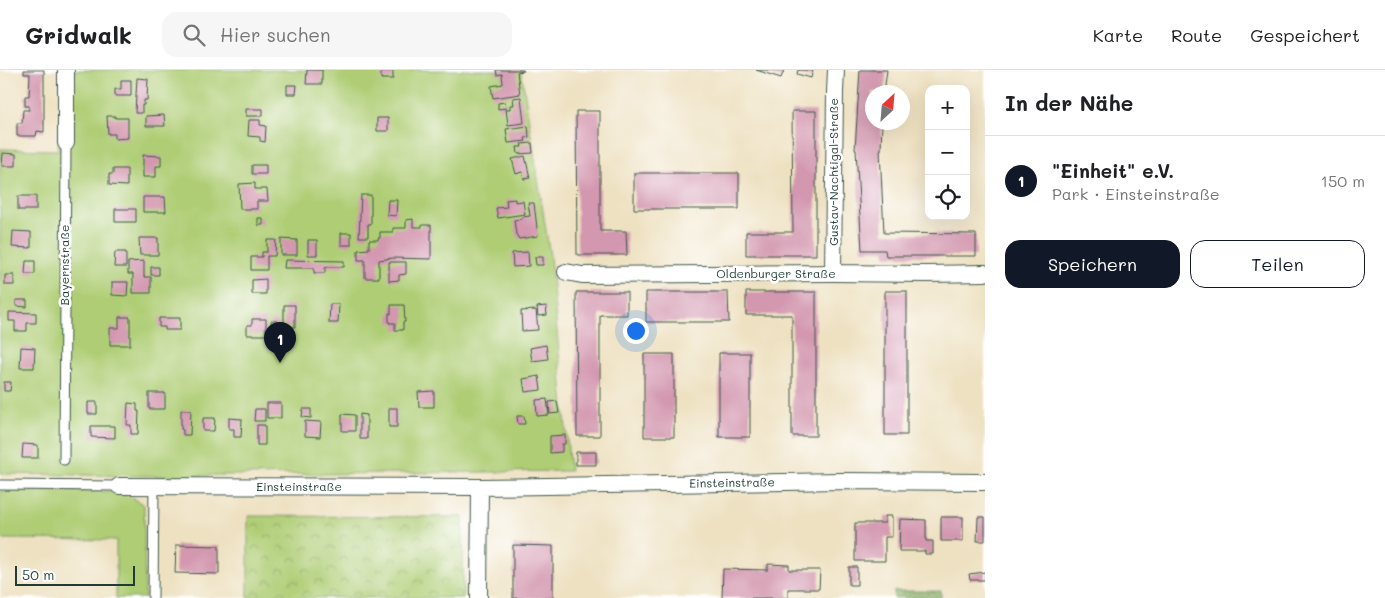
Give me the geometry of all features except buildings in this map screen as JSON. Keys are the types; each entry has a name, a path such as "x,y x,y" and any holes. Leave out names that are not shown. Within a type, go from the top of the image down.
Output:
{"street":[{"name":"Bayernstraße","path":"66,70 66,143"},
{"name":"Gustav-Nachtigal-Straße","path":"833,274 834,92 836,70"},
{"name":"Oldenburger Straße","path":"566,272 582,275 985,273"},
{"name":"Einsteinstraße","path":"119,486 480,488 841,481 985,482"},
{"path":"479,598 480,488"}],"lane":[{"name":"Bayernstraße","path":"64,460 66,143"},
{"path":"0,485 119,486"},
{"path":"153,598 154,487"}],"green space":[{"path":"63,70 521,70 550,256 570,471 156,476 0,474 0,149 58,150"},
{"path":"0,491 121,491 144,505 145,598 116,598 116,540 0,539"},
{"path":"248,516 463,517 463,598 248,598"},
{"path":"894,591 941,591 941,598 894,598"}],"place":[{"name":"\"Einheit\" e.V.","path":"280,363"}]}
